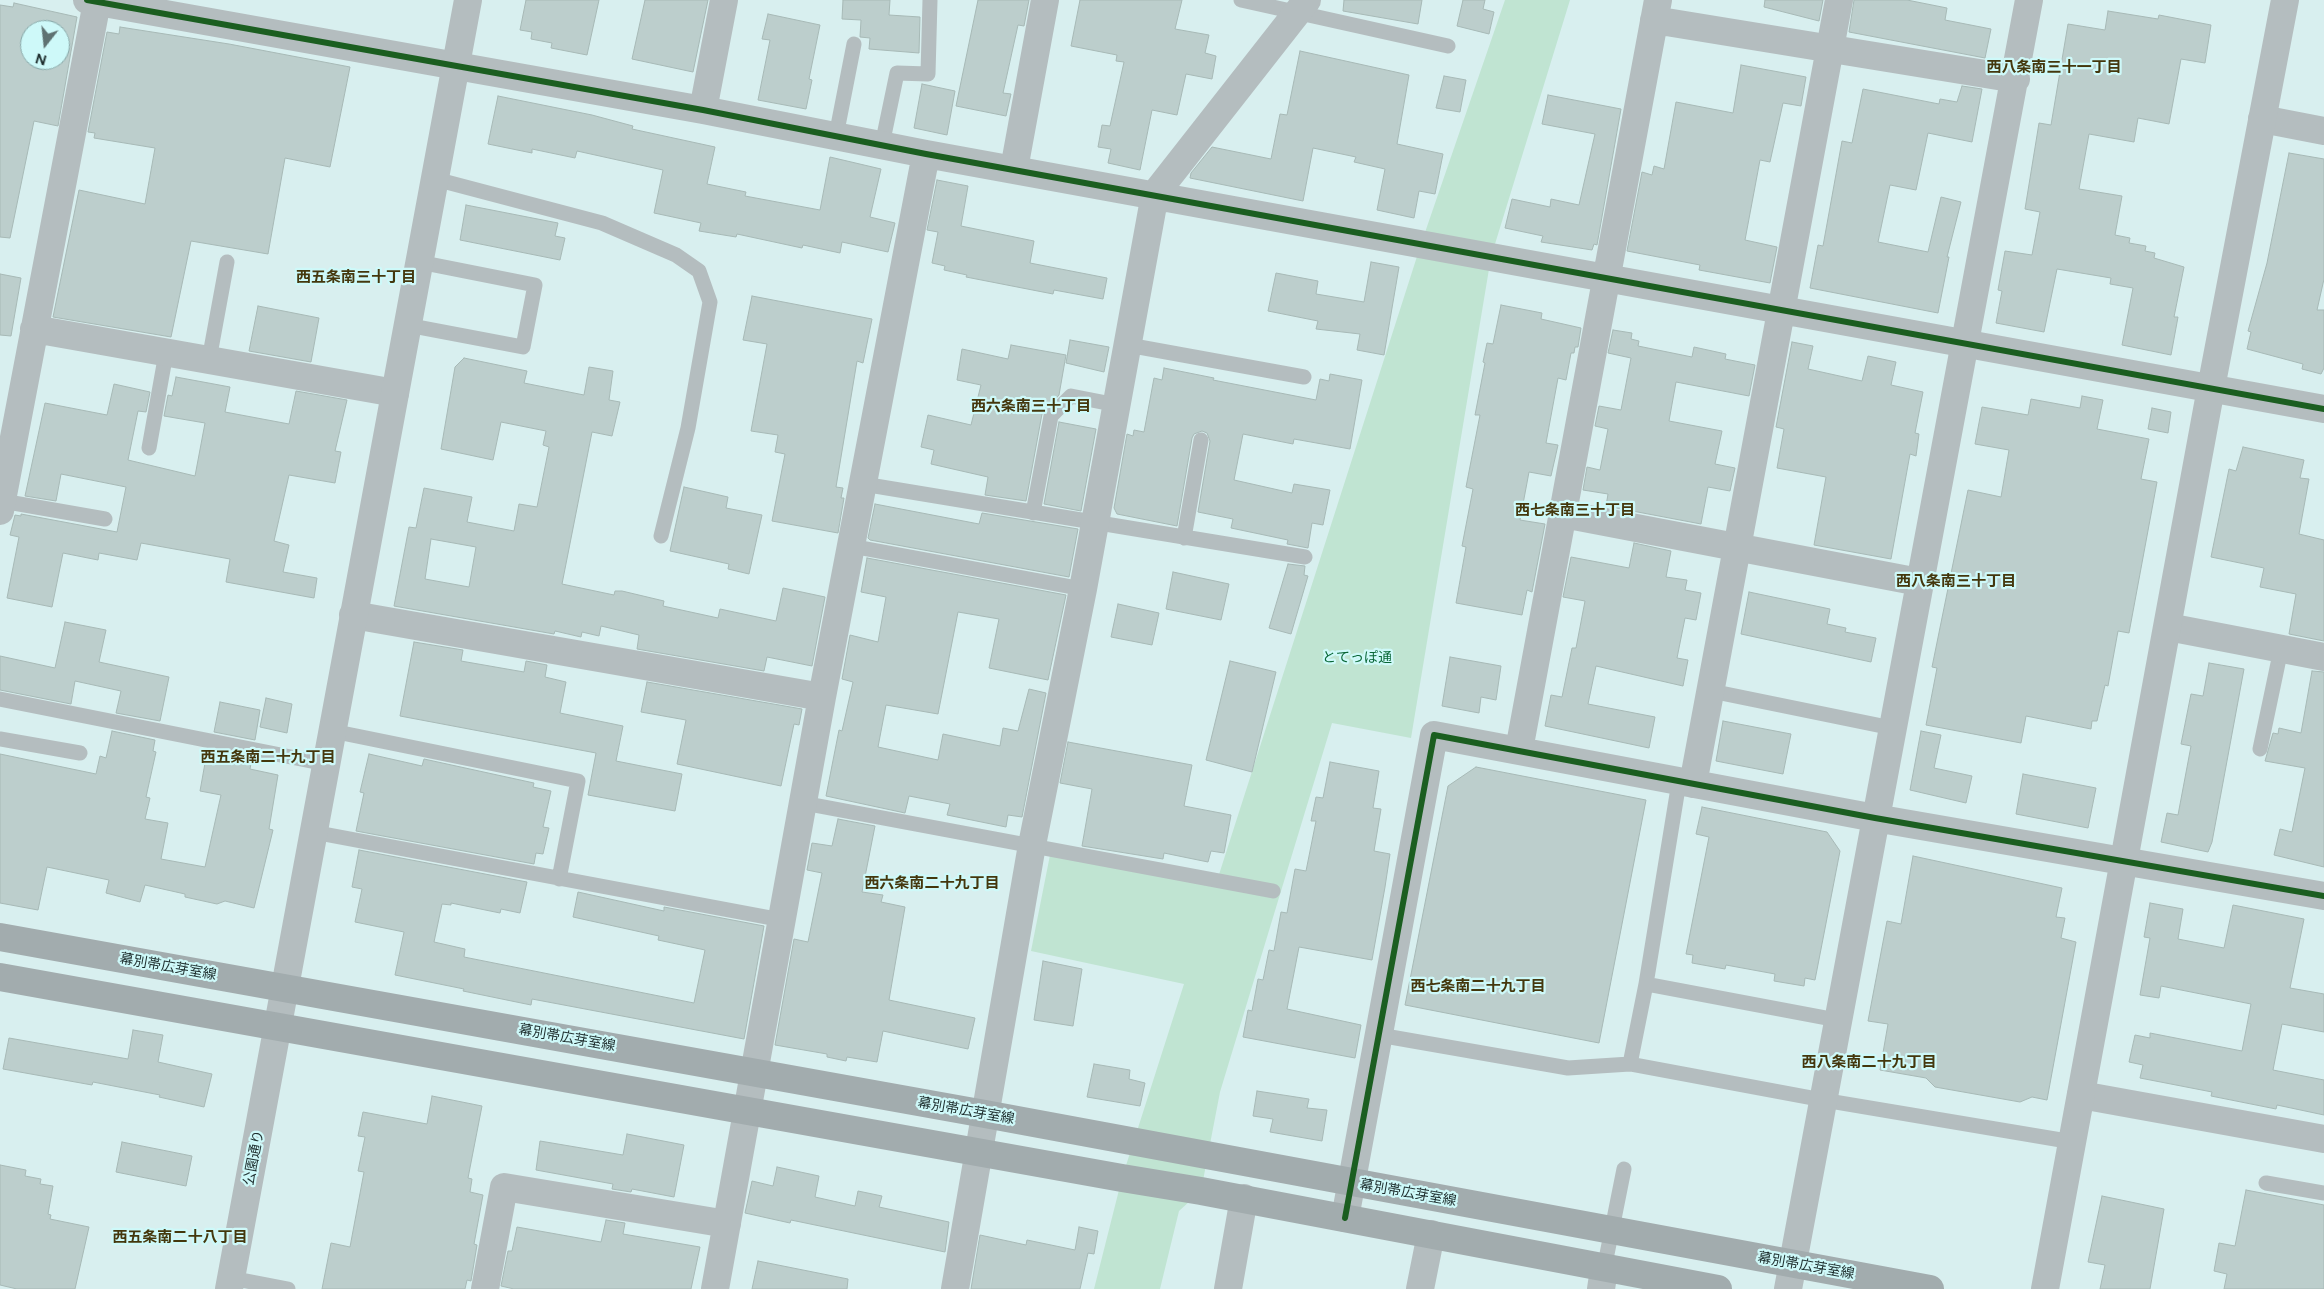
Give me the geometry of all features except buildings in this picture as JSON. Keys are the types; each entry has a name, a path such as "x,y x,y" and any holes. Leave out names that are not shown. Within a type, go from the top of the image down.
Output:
{"main road":[{"name":"幕別帯広芽室線","path":"0,938 285,987 1612,1230 1790,1276 1930,1289"},
{"path":"0,977 1244,1198 1430,1234 1603,1279 1718,1289"}],"street":[{"name":"公園通り","path":"230,1284 468,0"},
{"path":"703,110 724,0"},
{"path":"1014,169 1045,0"},
{"path":"1686,783 1711,691 1839,0"},
{"path":"1790,1276 2016,79 2029,0"},
{"path":"2045,1289 2168,627 2210,388 2284,0"},
{"path":"1,506 10,398 34,330 92,1 703,110 926,154 1155,194 2324,409"},
{"path":"955,1289 1032,845 1083,589 1155,194 1301,7"},
{"path":"1520,750 1656,10 1830,49 2016,79"},
{"path":"2262,119 2324,131"},
{"path":"715,1289 850,546 926,154"},
{"path":"34,330 395,393"},
{"path":"1563,514 1737,549 1920,582"},
{"path":"353,615 822,697"},
{"path":"2168,627 2324,657"},
{"path":"1345,1218 1434,735 1875,818 2324,896"},
{"path":"2081,1095 2324,1139"},
{"path":"485,1289 504,1187 727,1224"},
{"path":"1228,1289 1244,1198"},
{"path":"1420,1289 1430,1234"}],"lane":[{"path":"882,145 897,73 928,74 930,0"},
{"path":"1241,0 1301,7 1448,46"},
{"path":"836,136 854,44"},
{"path":"435,179 602,222 676,255 699,271 710,302 688,428 661,536"},
{"path":"209,360 227,262"},
{"path":"407,324 523,347 535,285 419,262"},
{"path":"1128,345 1304,377"},
{"path":"149,448 166,352"},
{"path":"1032,513 1051,416 1071,396 1117,405"},
{"path":"1184,538 1201,440"},
{"path":"863,484 1095,524 1305,557"},
{"path":"1,506 105,519"},
{"path":"850,546 1083,589"},
{"path":"2260,749 2281,649"},
{"path":"1711,691 1892,728"},
{"path":"0,699 326,764"},
{"path":"332,731 578,781 559,878"},
{"path":"0,738 80,753"},
{"path":"1630,1064 1686,783"},
{"path":"803,803 1273,891"},
{"path":"313,832 782,920"},
{"path":"1646,984 1838,1020"},
{"path":"1379,1035 1568,1068 1630,1064 1822,1100 2073,1142"},
{"path":"1603,1279 1624,1169"},
{"path":"2266,1182 2324,1193"},
{"path":"230,1284 288,1289"}],"green space":[{"name":"とてっぽ通","path":"1505,0 1570,0 1491,257 1411,738 1332,723 1220,1092 1201,1191 1179,1211 1160,1289 1094,1289 1122,1178 1184,984 1031,951 1050,855 1215,887 1421,244"}],"cycle path":[{"path":"87,0 703,110 926,154 2324,409"},
{"path":"1345,1218 1434,735 1875,818 2324,896"}],"district":[{"name":"西八条南三十一丁目","path":"2054,68"},
{"name":"西五条南三十丁目","path":"356,278"},
{"name":"西六条南三十丁目","path":"1031,407"},
{"name":"西七条南三十丁目","path":"1575,511"},
{"name":"西八条南三十丁目","path":"1956,582"},
{"name":"西五条南二十九丁目","path":"268,758"},
{"name":"西六条南二十九丁目","path":"932,884"},
{"name":"西七条南二十九丁目","path":"1478,987"},
{"name":"西八条南二十九丁目","path":"1869,1063"},
{"name":"西五条南二十八丁目","path":"180,1238"}]}
